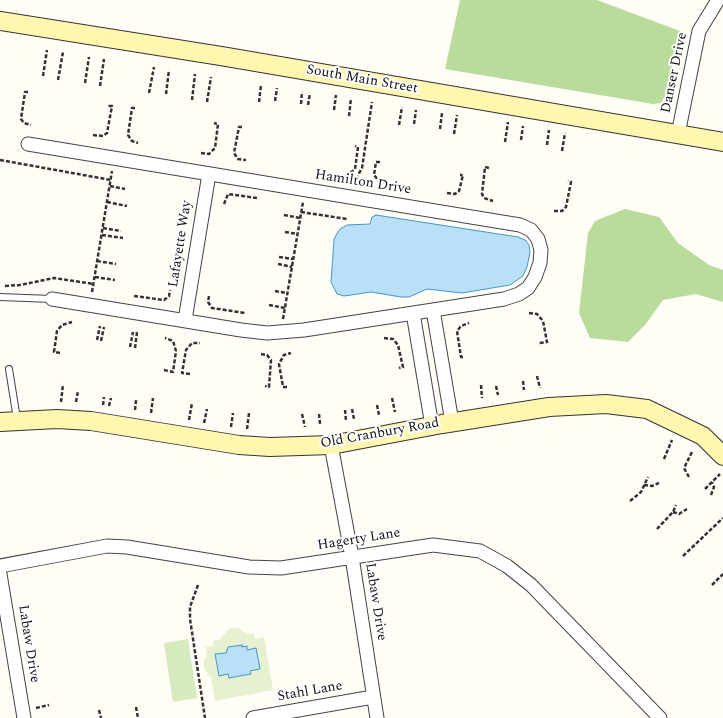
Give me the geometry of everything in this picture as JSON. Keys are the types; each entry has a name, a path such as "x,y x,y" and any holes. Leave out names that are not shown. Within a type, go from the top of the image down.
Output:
{"street":[{"name":"Danser Drive","path":"678,134 699,32 718,0"},
{"name":"South Main Street","path":"0,21 723,142"},
{"name":"Hamilton Drive","path":"28,144 520,225 531,230 538,239 541,250 540,263 535,277 528,288 519,294 504,299 304,330 266,332 241,330 52,299"},
{"name":"Lafayette Way","path":"185,320 209,174"},
{"path":"433,310 452,422"},
{"path":"413,313 432,426"},
{"name":"Old Cranbury Road","path":"9,421 57,419 91,421 239,445 270,447 330,445 452,422 549,407 606,404 647,409 703,436 723,456"},
{"name":"Labaw Drive","path":"330,445 352,557 377,718"},
{"name":"Hagerty Lane","path":"0,566 107,546 127,546 249,567 281,568 433,545 480,551 507,566 531,585 660,718"},
{"name":"Labaw Drive","path":"0,574 24,718"},
{"name":"Stahl Lane","path":"253,718 373,697"}],"lane":[{"path":"0,297 52,299"},
{"path":"9,370 9,421"}],"path":[{"path":"43,76 47,50"},
{"path":"58,80 63,52"},
{"path":"85,83 89,57"},
{"path":"100,86 104,59"},
{"path":"149,93 154,67"},
{"path":"166,94 169,70"},
{"path":"192,100 195,74"},
{"path":"207,102 211,76"},
{"path":"259,102 261,85"},
{"path":"274,100 277,88"},
{"path":"28,92 25,92 21,119 24,123 31,125"},
{"path":"301,104 302,92"},
{"path":"308,105 310,93"},
{"path":"334,110 336,96"},
{"path":"349,116 351,98"},
{"path":"351,189 362,168 372,102"},
{"path":"94,135 103,136 107,133 112,106 108,106"},
{"path":"399,124 402,107"},
{"path":"135,108 132,108 128,135 132,141 138,143"},
{"path":"414,124 416,110"},
{"path":"440,129 442,113"},
{"path":"454,134 457,115"},
{"path":"505,142 508,122"},
{"path":"201,153 211,154 215,148 218,124 214,123"},
{"path":"521,140 523,126"},
{"path":"242,127 239,127 234,153 238,159 246,160"},
{"path":"547,145 549,130"},
{"path":"562,152 565,133"},
{"path":"340,177 345,177 355,169 358,147 355,146"},
{"path":"91,296 114,159"},
{"path":"0,160 111,180"},
{"path":"380,162 376,162 374,176 387,183"},
{"path":"489,168 485,168 482,194 484,198 493,201"},
{"path":"447,193 455,194 459,191 463,175 460,175"},
{"path":"554,211 562,211 566,207 571,182 568,181"},
{"path":"110,186 125,189"},
{"path":"282,323 305,189"},
{"path":"224,204 228,194 257,198 257,200"},
{"path":"107,202 127,206"},
{"path":"301,212 347,219"},
{"path":"284,215 300,218"},
{"path":"103,228 121,231"},
{"path":"285,232 298,234"},
{"path":"102,235 123,238"},
{"path":"279,257 293,259"},
{"path":"97,261 116,264"},
{"path":"278,264 292,266"},
{"path":"95,276 116,280"},
{"path":"5,286 16,284 20,285 54,278 94,284"},
{"path":"134,296 164,300 169,296 170,290"},
{"path":"275,291 287,293"},
{"path":"209,296 208,302 212,308 245,314"},
{"path":"269,305 285,308"},
{"path":"529,313 536,314 543,322 547,342 539,343"},
{"path":"60,353 54,352 57,331 62,325 72,322"},
{"path":"463,357 461,357 457,331 461,326 469,323"},
{"path":"97,340 100,326"},
{"path":"101,341 104,327"},
{"path":"130,347 133,332"},
{"path":"135,348 137,332"},
{"path":"164,370 173,372 176,351 173,341 165,338"},
{"path":"384,338 393,339 398,345 402,367 399,368"},
{"path":"190,374 182,373 186,350 192,343 200,343"},
{"path":"261,354 270,357 272,363 269,387 265,386"},
{"path":"287,387 283,387 279,364 284,355 291,354"},
{"path":"538,376 540,388"},
{"path":"523,381 524,390"},
{"path":"60,402 63,384"},
{"path":"480,385 482,398"},
{"path":"496,386 498,395"},
{"path":"76,402 78,391"},
{"path":"103,405 104,397"},
{"path":"110,406 111,398"},
{"path":"151,413 153,398"},
{"path":"392,398 395,412"},
{"path":"135,410 136,400"},
{"path":"189,420 192,403"},
{"path":"377,405 379,415"},
{"path":"204,423 207,409"},
{"path":"352,409 354,419"},
{"path":"345,410 346,421"},
{"path":"231,427 233,413"},
{"path":"247,429 249,413"},
{"path":"302,414 305,427"},
{"path":"319,414 320,424"},
{"path":"664,459 672,440"},
{"path":"688,477 684,468 692,452"},
{"path":"705,489 720,474"},
{"path":"630,501 641,492 648,477"},
{"path":"711,495 714,487 712,482"},
{"path":"644,485 652,486 659,483"},
{"path":"657,529 673,512 676,505"},
{"path":"673,512 679,514 688,510"},
{"path":"684,556 723,518"},
{"path":"712,585 723,574"},
{"path":"198,585 190,607 190,619 205,718"},
{"path":"34,708 49,705"},
{"path":"136,707 138,718"},
{"path":"99,710 101,718"}],"green space":[{"path":"460,0 597,0 680,31 665,96 661,103 653,104 445,69"},
{"path":"625,209 659,217 678,243 709,265 723,270 723,302 696,294 663,300 645,325 628,342 590,338 579,313 588,233 595,221"},
{"path":"230,628 238,628 247,634 254,634 255,639 264,637 273,690 215,701 211,677 204,668 204,659 207,656 206,647 213,646 214,640 219,640"},
{"path":"188,639 197,698 173,702 164,643"}],"water":[{"path":"376,215 518,237 525,240 529,245 530,252 527,267 523,276 510,285 462,293 427,289 409,297 371,292 344,296 337,294 331,282 334,240 336,235 340,229 347,225 370,224 372,217"},
{"path":"242,645 242,647 247,646 247,650 256,648 260,669 250,671 251,674 229,678 228,674 219,676 215,654 226,653 228,647"}]}
